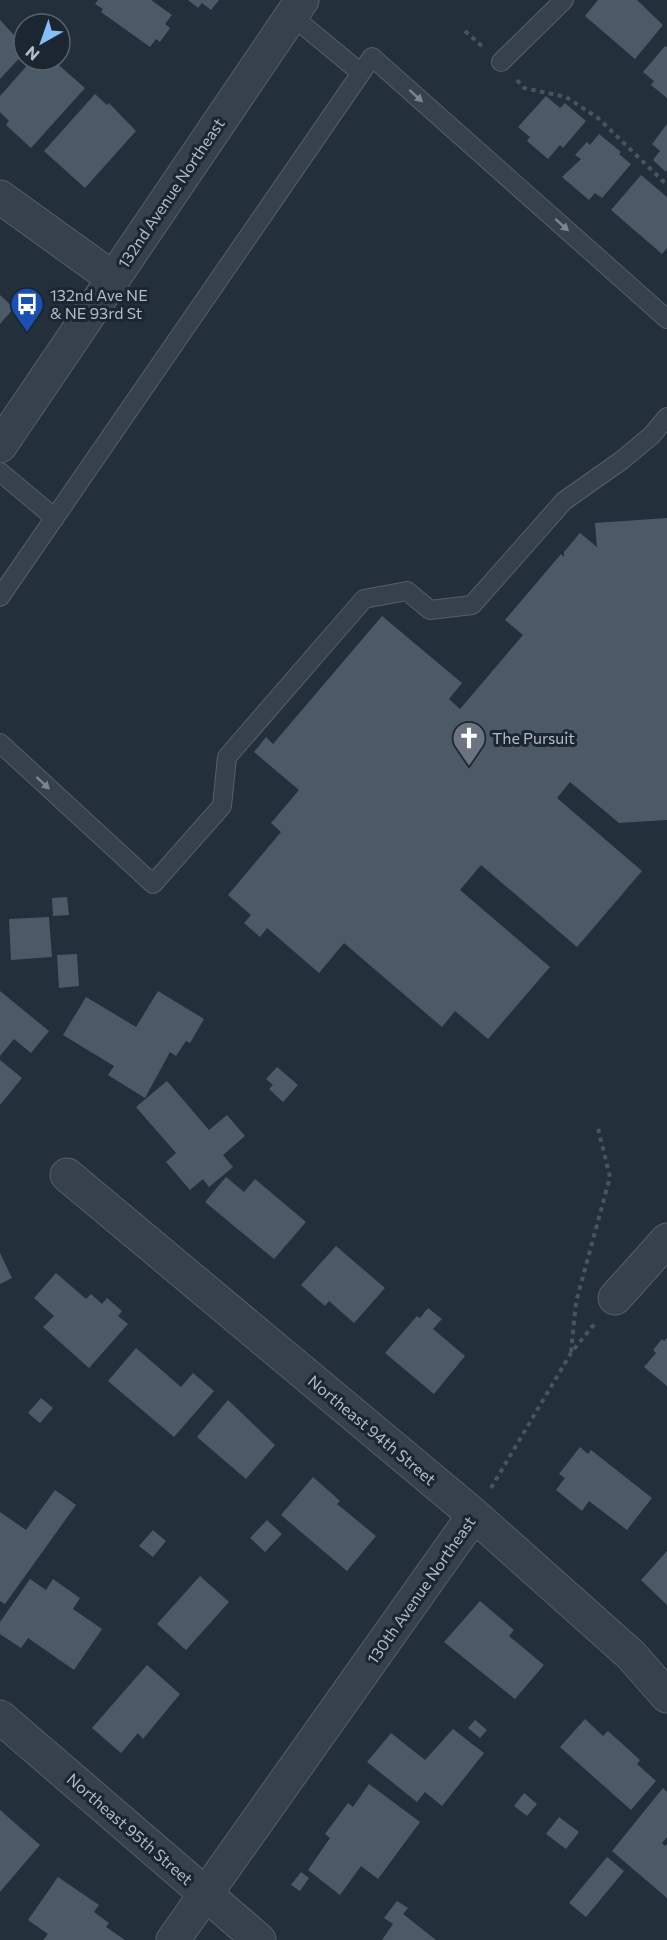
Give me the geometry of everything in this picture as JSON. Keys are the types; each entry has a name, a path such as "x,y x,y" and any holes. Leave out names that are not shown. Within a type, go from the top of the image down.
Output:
{"street":[{"name":"132nd Avenue Northeast","path":"0,446 297,8"},
{"path":"0,197 114,279"},
{"name":"Northeast 94th Street","path":"67,1175 474,1515 631,1655 667,1696"},
{"path":"615,1298 667,1240"},
{"name":"130th Avenue Northeast","path":"173,1940 474,1515"},
{"name":"Northeast 95th Street","path":"0,1717 259,1940"}],"lane":[{"path":"501,62 564,0"},
{"path":"297,8 361,73"},
{"path":"0,597 372,57 667,319"},
{"path":"0,743 153,884 222,806 227,757 364,599 407,591 430,610 472,605 564,501 622,460 652,435 667,417"},
{"path":"0,472 55,518"}],"path":[{"path":"465,32 501,62 524,88 566,98 598,118 667,185"},
{"path":"571,1353 576,1302 610,1177 598,1128"},
{"name":"130th Avenue Northeast","path":"474,1515 571,1353 615,1298"}],"building":[{"path":"98,0 151,0 172,15 165,24 170,28 160,42 156,39 150,47 101,12 103,9 95,4"},
{"path":"188,0 219,0 211,10 202,3 198,8"},
{"path":"598,0 637,0 663,25 635,59 585,16"},
{"path":"0,20 12,33 12,66 0,79"},
{"path":"665,46 667,47 667,98 651,85 654,81 643,72"},
{"path":"21,72 67,72 85,88 31,148 6,125 9,121 0,112 0,96"},
{"path":"95,94 107,105 109,103 136,131 85,188 44,151"},
{"path":"546,96 560,108 565,103 586,121 563,148 560,145 548,159 527,141 530,137 518,127"},
{"path":"667,124 666,172 653,160 660,151 652,144"},
{"path":"599,134 621,152 619,154 631,164 602,198 595,193 589,200 562,177 581,159 575,155 587,142 590,145"},
{"path":"641,175 667,197 667,248 662,254 611,210"},
{"path":"0,295 14,308 0,324"},
{"name":"The Pursuit","path":"667,518 667,820 619,823 570,782 557,798 642,871 577,947 481,865 460,890 550,967 488,1039 455,1011 442,1027 344,943 319,973 267,928 260,937 244,923 251,915 228,895 281,832 271,823 299,790 254,752 266,737 273,744 382,616 462,683 449,699 460,709 523,635 505,620 561,554 564,557 564,552 580,533 597,547 595,523"},
{"path":"67,897 69,915 53,916 52,898"},
{"path":"49,917 52,957 11,960 9,919"},
{"path":"77,954 79,986 59,988 57,955"},
{"path":"0,991 49,1031 31,1053 14,1039 0,1056"},
{"path":"158,991 204,1019 190,1043 186,1041 176,1056 170,1052 145,1098 108,1075 114,1066 63,1035 86,997 136,1027"},
{"path":"0,1060 22,1078 0,1105"},
{"path":"277,1067 298,1085 283,1102 269,1089 273,1085 266,1079"},
{"path":"167,1081 209,1130 227,1115 245,1136 223,1155 233,1167 209,1187 203,1179 190,1190 166,1162 176,1153 136,1107"},
{"path":"226,1177 244,1192 255,1179 306,1222 274,1259 205,1202"},
{"path":"336,1246 385,1288 354,1323 329,1301 325,1306 301,1285"},
{"path":"0,1253 12,1278 0,1284"},
{"path":"56,1273 86,1299 91,1294 102,1304 107,1298 122,1311 118,1316 128,1324 89,1368 43,1327 54,1316 34,1298"},
{"path":"428,1308 442,1319 433,1329 465,1356 434,1394 385,1353 417,1316 420,1318"},
{"path":"667,1338 667,1386 644,1367 656,1353 653,1350 662,1339 664,1341"},
{"path":"136,1348 181,1387 193,1373 214,1391 174,1437 108,1381"},
{"path":"41,1398 53,1408 40,1423 28,1413"},
{"path":"228,1400 275,1445 246,1479 197,1437"},
{"path":"580,1447 588,1454 591,1450 652,1498 627,1530 589,1501 582,1511 556,1490 565,1478 559,1474"},
{"path":"313,1477 340,1501 337,1504 376,1536 347,1571 281,1515"},
{"path":"55,1490 76,1505 5,1604 0,1601 0,1512 26,1530"},
{"path":"267,1520 282,1534 265,1552 250,1538"},
{"path":"153,1530 166,1541 153,1557 139,1546"},
{"path":"667,1551 667,1605 641,1580"},
{"path":"200,1576 229,1602 186,1650 157,1624"},
{"path":"30,1579 46,1590 53,1579 80,1598 73,1609 102,1629 74,1670 28,1638 21,1648 0,1634 0,1622"},
{"path":"480,1601 514,1630 509,1636 544,1665 515,1699 444,1642"},
{"path":"147,1665 180,1694 143,1739 138,1733 121,1753 92,1728"},
{"path":"585,1719 603,1736 608,1731 640,1760 637,1764 656,1781 631,1810 560,1747"},
{"path":"475,1720 487,1730 480,1738 468,1728"},
{"path":"453,1729 484,1753 442,1806 425,1792 417,1802 367,1762 391,1733 425,1760"},
{"path":"369,1784 420,1822 378,1879 361,1866 340,1895 308,1870 330,1838 325,1834 348,1803 353,1807"},
{"path":"663,1788 667,1792 667,1837 662,1843 665,1846 667,1844 667,1898 612,1851"},
{"path":"524,1793 537,1804 527,1816 514,1806"},
{"path":"0,1810 40,1845 0,1892"},
{"path":"559,1817 579,1832 566,1849 546,1834"},
{"path":"607,1857 624,1871 586,1917 569,1903"},
{"path":"301,1872 309,1878 300,1891 291,1885"},
{"path":"58,1877 99,1905 94,1912 109,1923 106,1927 125,1940 43,1940 48,1934 28,1920"},
{"path":"397,1901 408,1908 403,1914 436,1940 382,1940 393,1924 384,1918"}],"place":[{"name":"132nd Ave NE & NE 93rd St","path":"27,333"},
{"name":"The Pursuit","path":"469,767"}]}
